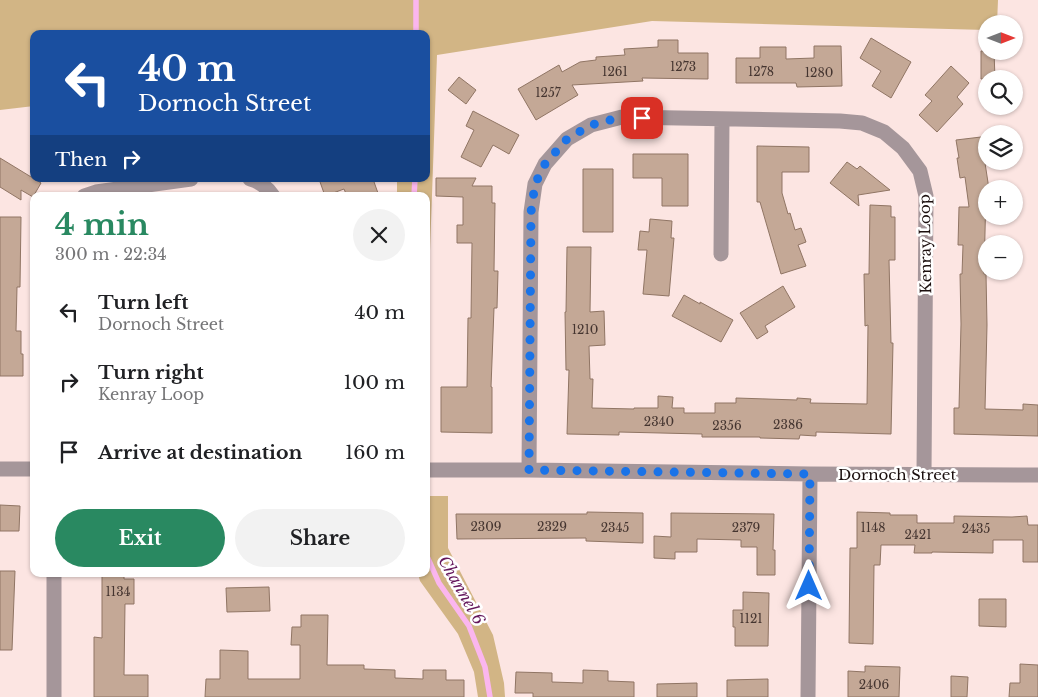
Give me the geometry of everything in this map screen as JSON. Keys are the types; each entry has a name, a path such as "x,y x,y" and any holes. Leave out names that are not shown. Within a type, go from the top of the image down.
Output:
{"street":[{"name":"Kenray Loop","path":"529,470 531,212 535,184 545,164 567,139 591,125 622,117 862,123 884,132 903,148 920,170 926,196 924,474"},
{"path":"721,254 722,119"},
{"path":"96,192 170,182"},
{"path":"257,182 270,192"},
{"path":"0,469 30,469"},
{"name":"Dornoch Street","path":"430,470 1038,475"},
{"path":"808,697 810,474"},
{"path":"54,577 54,697"}],"shaded area":[{"path":"0,0 998,0 997,15 978,15 978,30 652,21 437,55 430,251 430,192 397,192 397,182 430,182 430,30 30,30 30,106 0,110"},
{"path":"430,496 448,496 448,548 493,635 504,683 505,697 478,697 474,672 458,634 419,577 430,577"}],"building":[{"path":"871,38 911,62 891,98 872,86 881,71 860,58"},
{"path":"658,40 678,40 678,53 708,53 708,79 642,78 643,81 572,85 578,95 536,120 518,89 559,65 562,72 580,62 596,60 596,57 625,55 624,49 658,47"},
{"path":"814,46 841,46 842,86 797,87 796,83 736,83 736,58 760,58 760,47 786,47 786,59 814,58"},
{"path":"981,60 994,60 995,70 981,70"},
{"path":"951,66 969,83 957,97 963,104 937,132 919,115 932,101 925,95"},
{"path":"459,77 476,90 466,104 448,90"},
{"path":"473,111 519,135 509,154 493,145 481,167 461,157 474,130 466,126"},
{"path":"978,137 978,170 986,170 988,180 978,180 978,225 985,225 985,235 978,235 978,280 986,280 985,409 1023,410 1023,404 1038,405 1038,436 954,434 954,408 959,408 960,274 962,274 963,245 958,245 959,207 969,207 965,177 960,178 956,140"},
{"path":"757,146 809,147 809,172 782,172 782,193 788,214 790,213 795,230 801,228 806,242 798,245 806,266 781,274 760,202 757,202"},
{"path":"633,154 688,154 688,206 662,206 662,178 633,178"},
{"path":"0,158 30,176 30,182 41,183 36,192 30,192 30,195 21,190 21,200 0,187"},
{"path":"847,162 857,169 860,166 890,190 858,195 859,206 830,183"},
{"path":"583,169 613,169 613,232 583,232"},
{"path":"436,178 476,178 472,186 492,186 492,203 495,203 494,271 498,271 497,308 494,308 491,387 492,433 441,432 441,387 467,387 468,318 471,318 472,243 457,243 457,225 463,225 463,197 436,196"},
{"path":"320,182 374,182 378,192 345,192 344,189 336,192 324,192"},
{"path":"870,205 891,206 891,217 895,217 895,260 889,260 891,343 893,343 891,434 816,432 816,436 800,435 799,439 702,437 702,434 619,432 619,435 567,434 569,370 566,370 565,312 567,247 591,247 590,312 604,311 605,345 589,346 590,379 593,379 592,408 658,408 658,396 673,397 672,408 684,408 684,413 715,413 715,403 736,403 736,398 797,400 797,398 811,399 810,403 867,404 868,325 865,326 864,274 869,274"},
{"path":"0,217 21,217 20,287 17,287 16,331 21,331 23,376 0,376"},
{"path":"650,219 672,221 671,238 674,238 669,296 643,294 647,250 638,250 640,231 649,232"},
{"path":"783,286 795,307 765,326 768,332 757,339 740,313"},
{"path":"684,295 733,320 721,342 672,316"},
{"path":"0,505 20,506 19,531 0,531"},
{"path":"587,512 643,513 643,543 586,541 586,538 457,539 456,514 587,514"},
{"path":"857,512 917,515 917,523 954,523 954,516 1027,516 1028,525 1038,525 1038,562 1023,562 1023,540 993,540 993,553 914,553 915,545 881,545 880,565 874,565 873,644 849,643 850,548 857,548"},
{"path":"671,513 774,514 773,550 775,550 775,575 757,575 757,547 741,547 741,540 697,539 697,552 675,552 675,559 654,558 654,536 671,537"},
{"path":"0,571 15,571 12,650 0,650"},
{"path":"102,577 134,579 134,604 125,604 124,675 148,675 148,697 94,697 94,637 102,638"},
{"path":"269,587 270,611 227,612 226,588"},
{"path":"743,592 769,593 768,646 735,646 733,610 743,610"},
{"path":"979,599 1006,599 1006,627 979,626"},
{"path":"301,615 328,615 327,665 364,665 364,669 395,670 395,678 423,679 423,670 446,670 446,680 464,680 464,697 205,697 206,679 220,679 220,650 248,651 248,679 300,679 300,645 291,645 292,627 301,627"},
{"path":"1020,664 1038,665 1038,697 1009,697 1010,683 1020,683"},
{"path":"865,666 900,667 899,697 848,697 848,671 865,672"},
{"path":"583,670 608,671 608,681 634,682 634,697 533,697 533,693 515,693 516,672 552,673 552,682 583,683"},
{"path":"951,676 968,677 967,697 951,697"},
{"path":"768,679 768,697 727,697 727,680"},
{"path":"697,683 697,697 657,697 657,684"}],"waterway":[{"name":"Channel 6","path":"416,0 416,30"},
{"name":"Channel 6","path":"414,192 415,182"},
{"name":"Channel 6","path":"430,563 439,583 469,626 485,667 490,697"}],"route":[{"path":"642,118 622,117 591,125 567,139 545,164 535,184 531,212 529,470 810,474 809,586"}]}
